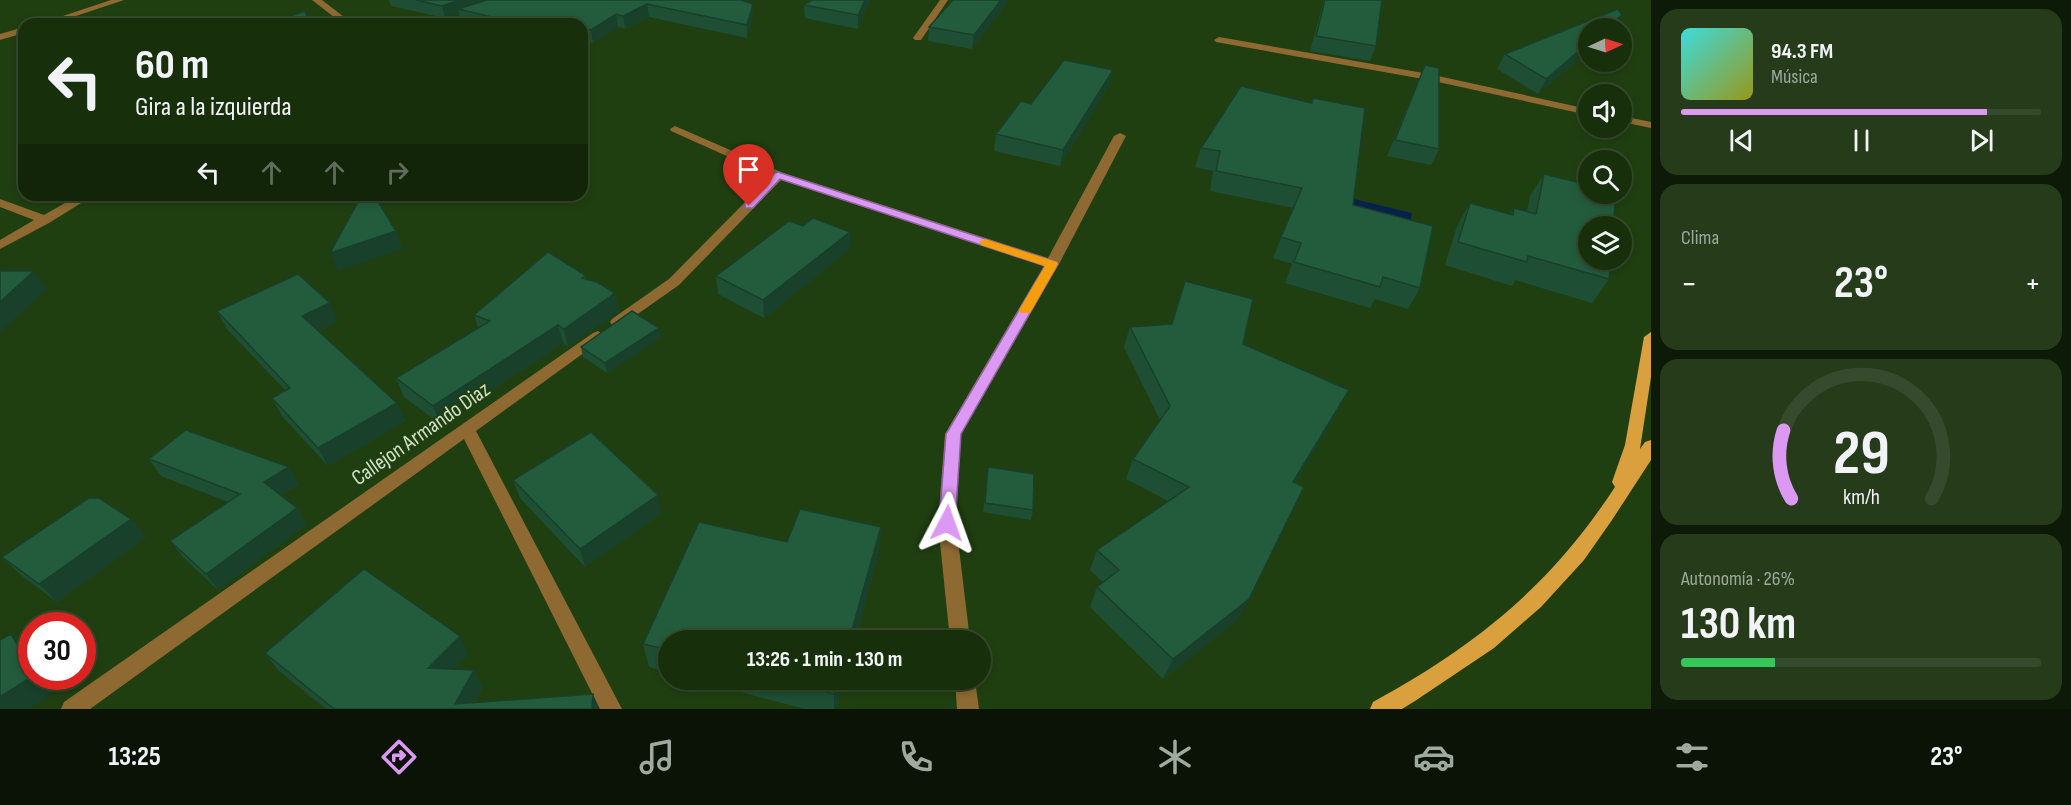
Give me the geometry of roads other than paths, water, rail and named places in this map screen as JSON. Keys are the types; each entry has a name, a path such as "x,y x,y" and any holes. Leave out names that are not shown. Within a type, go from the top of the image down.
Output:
{"main road":[{"path":"1613,504 1633,445 1651,337"},
{"path":"1381,709 1466,657 1528,607 1577,556 1651,446"}],"street":[{"path":"62,18 120,0"},
{"path":"316,0 341,18"},
{"path":"458,18 517,0"},
{"path":"918,38 944,0"},
{"path":"0,37 18,32"},
{"path":"1219,40 1429,77 1578,110"},
{"path":"1632,121 1651,125"},
{"path":"675,129 778,175 1052,264"},
{"path":"959,630 947,523 953,434 1052,264 1120,136"},
{"name":"Callejon Armando Diaz","path":"72,709 674,282 778,175"},
{"path":"0,245 78,201"},
{"path":"0,204 45,220"},
{"path":"468,429 611,709"},
{"path":"966,690 968,709"}],"water":[{"path":"1354,199 1412,213 1410,230 1350,215"}]}
